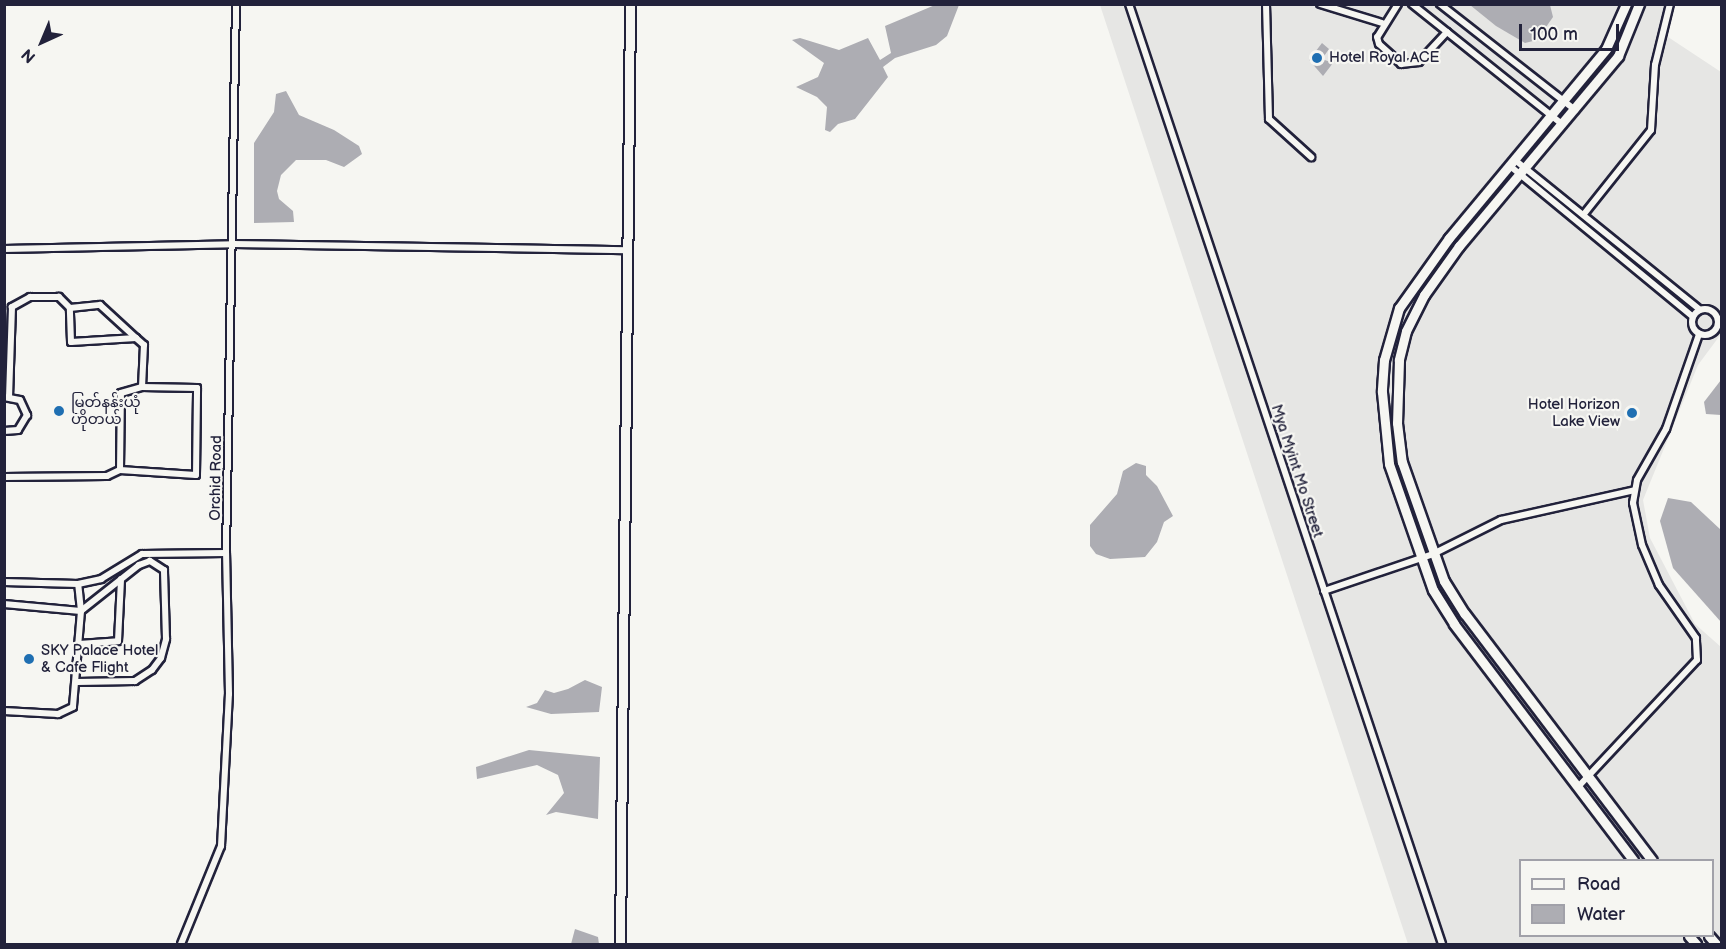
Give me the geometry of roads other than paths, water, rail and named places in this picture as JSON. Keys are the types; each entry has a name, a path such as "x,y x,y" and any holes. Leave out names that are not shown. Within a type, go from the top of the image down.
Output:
{"main road":[{"path":"620,945 630,4"},
{"path":"1626,4 1606,49 1565,102 1449,238 1399,308 1384,360 1382,392 1389,464 1420,558 1454,624 1632,859"},
{"path":"1639,4 1618,56 1575,111 1437,275 1406,331 1399,360 1397,423 1402,462 1433,554 1465,614 1650,859"}],"street":[{"name":"Orchid Road","path":"181,945 220,846 229,694 226,553 234,244 236,4"},
{"name":"Mya Myint Mo Street","path":"1129,4 1442,945"},
{"path":"1266,4 1269,119 1311,157"},
{"path":"1320,4 1383,24"},
{"path":"1398,4 1383,24 1377,37 1379,44 1401,64 1410,66 1419,62 1447,32"},
{"path":"1412,4 1563,125"},
{"path":"1440,4 1575,111"},
{"path":"1584,214 1651,130 1655,65 1670,4"},
{"path":"1513,163 1619,258 1693,317"},
{"path":"1523,172 1584,214 1700,310 1715,313 1722,309"},
{"path":"4,249 234,244 627,250"},
{"path":"1619,258 1627,250"},
{"path":"4,431 18,430 27,415 24,404 7,397 12,308 30,297 59,297 70,308 70,342 136,338"},
{"path":"70,308 100,305 144,345 142,387"},
{"path":"1699,334 1692,327 1693,317 1700,310"},
{"path":"1699,334 1714,332 1718,323 1715,313"},
{"path":"1578,787 1697,660 1699,650 1696,638 1659,585 1642,545 1633,503 1635,490 1666,429 1699,334"},
{"path":"4,477 107,476 120,470 196,475 197,388 142,387 121,393 120,470"},
{"path":"1324,591 1433,554 1501,520 1635,490"},
{"path":"4,582 78,584 102,579 142,554 226,553"},
{"path":"4,604 81,611 121,579 150,561 164,570 166,639 161,658 152,670 135,681 77,682"},
{"path":"79,644 118,641 121,579"},
{"path":"4,711 58,714 73,708 77,682 81,611 78,584"}],"water":[{"path":"935,5 959,5 947,36 936,45 895,58 883,67 888,77 855,119 838,124 830,132 825,130 827,107 817,97 796,87 818,77 824,63 792,40 800,38 839,50 868,38 880,60 891,53 885,26"},
{"path":"1470,5 1550,5 1553,17 1537,40 1525,43 1496,26"},
{"path":"1322,43 1329,49 1322,59 1333,63 1323,76 1309,60"},
{"path":"286,91 299,115 334,130 359,146 362,154 344,167 326,160 296,160 281,175 277,191 279,199 293,211 294,222 254,223 254,143 274,112 276,94"},
{"path":"1721,380 1721,415 1706,414 1704,402"},
{"path":"1136,463 1146,466 1146,475 1157,486 1173,516 1164,522 1157,542 1145,557 1110,559 1096,554 1090,546 1090,525 1117,494 1123,471"},
{"path":"1668,498 1691,502 1721,530 1721,622 1673,568 1660,521"},
{"path":"585,680 602,687 599,712 551,714 526,707 537,703 545,690 554,693"},
{"path":"529,750 600,757 598,819 556,812 546,815 564,793 558,775 537,765 477,779 476,767"},
{"path":"575,929 598,937 599,944 571,944"}],"place":[{"name":"Hotel Royal ACE","path":"1317,58"},
{"name":"မြတ်နန်းယုံ ဟိုတယ်","path":"59,411"},
{"name":"Hotel Horizon Lake View","path":"1632,413"},
{"name":"SKY Palace Hotel & Cafe Flight","path":"29,659"}]}
